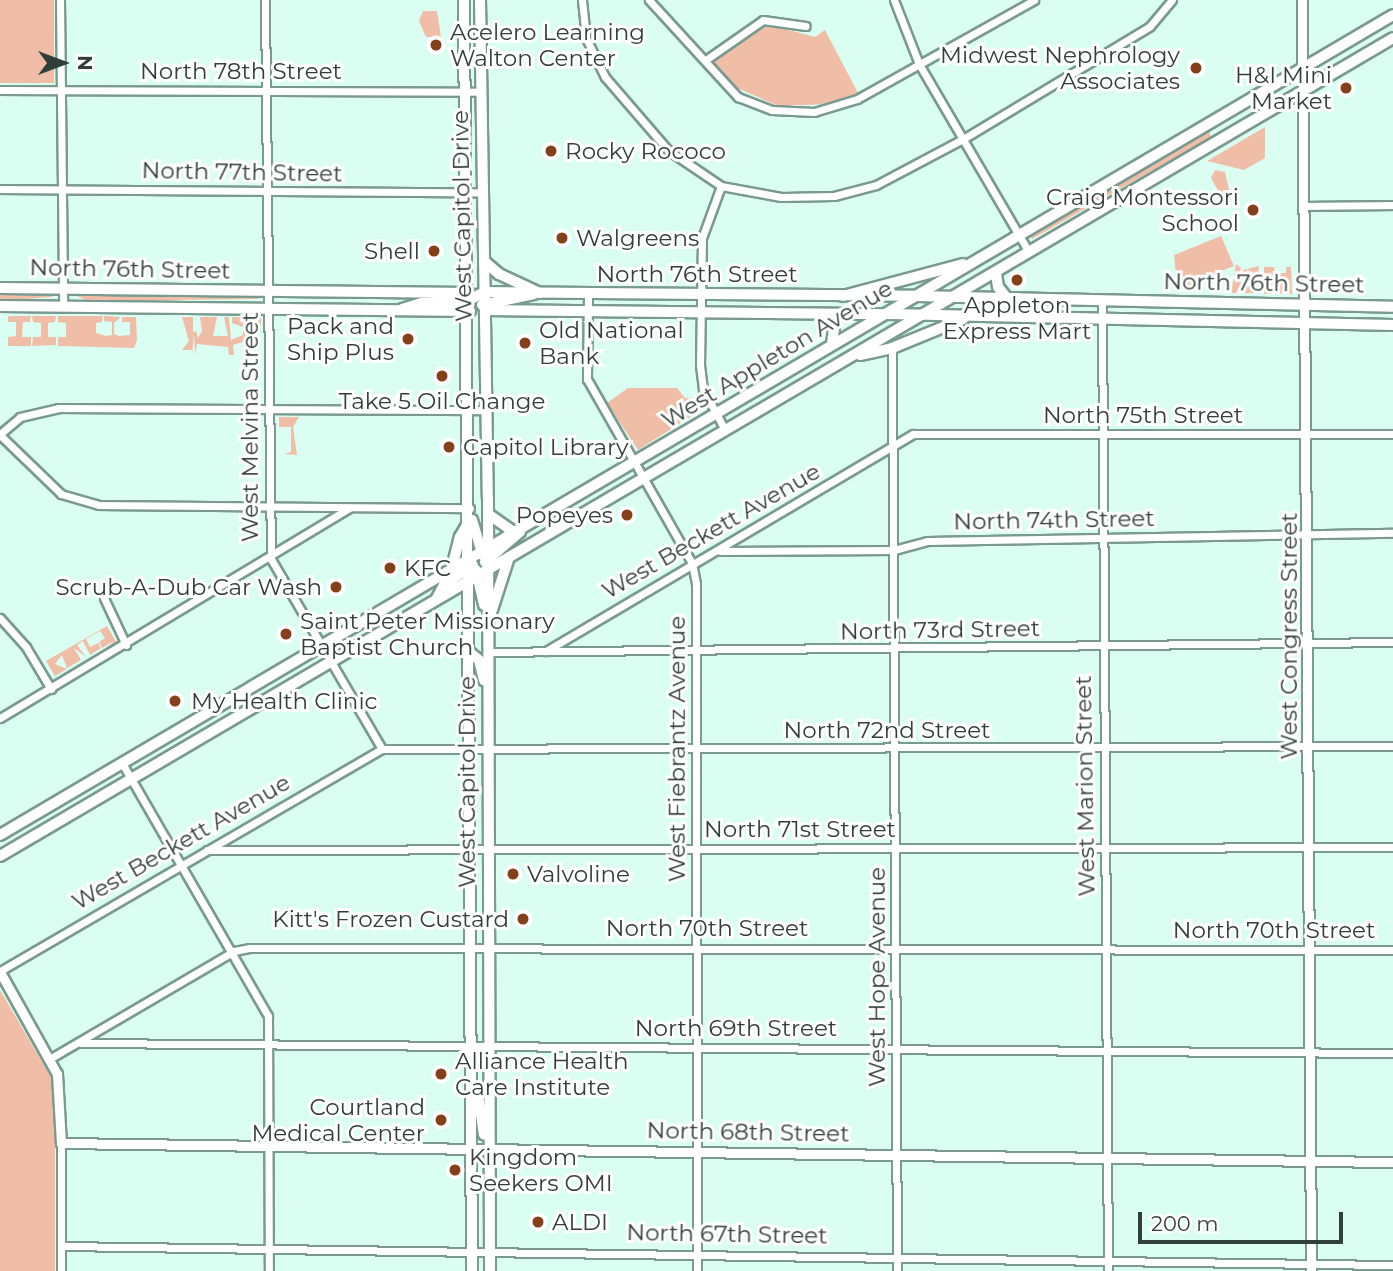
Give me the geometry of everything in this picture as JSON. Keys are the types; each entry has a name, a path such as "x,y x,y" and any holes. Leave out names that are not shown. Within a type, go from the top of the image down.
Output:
{"main road":[{"name":"West Capitol Drive","path":"464,0 471,513"},
{"name":"West Capitol Drive","path":"472,1271 469,626 488,514 480,0"},
{"name":"West Appleton Avenue","path":"0,856 441,596 519,530 1393,15"},
{"name":"West Appleton Avenue","path":"0,835 452,568 509,556 1393,38"},
{"path":"484,261 499,274 537,294"},
{"path":"843,296 976,261"},
{"path":"996,273 998,287 1007,298"},
{"name":"North 76th Street","path":"0,288 268,291 485,302 587,311 1393,324"},
{"name":"North 76th Street","path":"537,294 917,296 1393,307"},
{"path":"485,302 537,294"},
{"name":"North 76th Street","path":"0,306 402,309 469,301 485,302"},
{"path":"824,314 834,328 832,344"},
{"path":"850,357 892,348 968,317"},
{"path":"471,452 487,469"},
{"path":"471,513 479,563"},
{"path":"452,568 460,537 471,513"},
{"path":"488,514 519,530"},
{"path":"488,618 509,556"},
{"name":"West Capitol Drive","path":"479,563 488,618 486,751 490,1271"},
{"path":"441,596 458,597 470,609"},
{"path":"469,626 488,652"},
{"path":"469,652 479,660 487,690"},
{"path":"471,1086 478,1094 488,1148"},
{"path":"472,1148 478,1154 489,1198"}],"street":[{"path":"60,0 63,307"},
{"name":"West Melvina Street","path":"265,0 271,559"},
{"path":"582,0 586,38 605,78 668,150 721,186 781,197 834,196 876,185 963,139 1150,26 1172,0"},
{"path":"649,0 707,60 738,97 772,110 814,112 857,99 1022,3 1034,0"},
{"path":"894,0 919,64 1029,252"},
{"name":"West Congress Street","path":"1302,0 1311,1267"},
{"path":"707,60 763,20 806,26"},
{"name":"North 78th Street","path":"0,90 481,92"},
{"path":"721,186 702,238 701,313 703,389 714,414 725,430"},
{"name":"North 77th Street","path":"0,189 483,192"},
{"path":"1304,205 1393,205"},
{"path":"588,295 587,379 692,563"},
{"name":"West Marion Street","path":"1102,300 1102,646 1108,1271"},
{"name":"West Hope Avenue","path":"892,348 895,443 897,1271"},
{"path":"471,513 352,507 99,505 76,501 46,482 0,434 20,417 58,408 486,410"},
{"name":"North 75th Street","path":"895,443 925,433 1393,434"},
{"name":"West Beckett Avenue","path":"546,651 692,563 718,551 895,443"},
{"path":"0,718 271,559 352,507"},
{"name":"North 74th Street","path":"718,551 894,550 927,541 1393,533"},
{"path":"271,559 382,749"},
{"name":"West Fiebrantz Avenue","path":"692,563 696,652 697,1271"},
{"path":"104,598 126,645"},
{"path":"0,618 26,647 51,689"},
{"name":"North 73rd Street","path":"488,652 895,651 1393,642"},
{"name":"North 72nd Street","path":"382,749 895,750 1393,746"},
{"name":"West Beckett Avenue","path":"0,971 382,749"},
{"path":"122,763 263,1001 271,1045 269,1271"},
{"name":"North 71st Street","path":"207,850 1393,847"},
{"name":"North 70th Street","path":"234,951 696,947 1393,950"},
{"path":"51,1058 234,951"},
{"path":"0,971 51,1058 60,1090 61,1271"},
{"name":"North 69th Street","path":"78,1043 471,1048 897,1047 1393,1053"},
{"name":"North 68th Street","path":"61,1143 1393,1162"},
{"name":"North 67th Street","path":"61,1246 897,1255 1311,1267 1393,1265"}],"shaded area":[{"path":"0,0 54,0 54,83 0,83"},
{"path":"423,11 437,11 441,37 426,37 419,21"},
{"path":"770,25 815,37 825,30 858,93 828,104 778,106 735,87 714,63 737,41"},
{"path":"1265,127 1265,158 1244,170 1207,161"},
{"path":"1209,131 1211,137 1032,239 1030,235"},
{"path":"1215,170 1225,172 1230,194 1221,196 1211,178"},
{"path":"1221,236 1234,266 1199,280 1201,289 1177,289 1174,255"},
{"path":"1236,264 1243,270 1259,266 1256,293 1231,293"},
{"path":"1264,267 1274,267 1275,273 1286,273 1286,267 1291,267 1292,294 1264,294"},
{"path":"0,294 52,294 52,297 0,301"},
{"path":"75,295 253,296 260,299 88,301"},
{"path":"8,316 31,316 30,322 23,322 22,337 31,337 31,346 8,346 8,337 16,336 16,322 8,322"},
{"path":"32,316 56,316 55,322 48,323 48,337 56,337 56,345 32,346 33,337 41,337 41,323 33,322"},
{"path":"58,316 103,316 102,322 96,323 96,333 106,336 112,335 112,322 104,321 104,316 121,317 114,323 114,334 119,336 130,335 130,322 122,322 122,317 136,317 137,340 134,348 58,346 58,337 66,337 66,323 58,322"},
{"path":"182,317 193,317 193,332 196,331 198,338 202,331 200,317 217,317 213,336 228,336 224,317 229,317 231,340 243,335 243,327 232,323 232,317 261,318 261,334 259,325 247,325 243,355 243,342 233,345 234,355 229,355 228,347 197,344 195,355 194,334 192,355 192,350 182,350 189,341"},
{"path":"628,388 677,388 685,398 698,399 703,409 638,450 607,403"},
{"path":"279,417 299,417 293,427 297,455 284,454 291,452 291,427 279,427"},
{"path":"107,626 117,643 104,651 114,641 102,648 99,642 105,638 100,631 86,639 90,647 98,643 101,648 90,655 83,641 77,645 86,657 74,648 81,660 67,668 62,655 55,664 67,669 55,676 46,661"},
{"path":"0,990 55,1084 55,1271 0,1271"}],"place":[{"name":"Acelero Learning Walton Center","path":"436,45"},
{"name":"Midwest Nephrology Associates","path":"1196,68"},
{"name":"H&I Mini Market","path":"1346,88"},
{"name":"Rocky Rococo","path":"551,151"},
{"name":"Craig Montessori School","path":"1253,210"},
{"name":"Walgreens","path":"562,238"},
{"name":"Shell","path":"434,251"},
{"name":"Appleton Express Mart","path":"1017,280"},
{"name":"Pack and Ship Plus","path":"408,339"},
{"name":"Old National Bank","path":"525,343"},
{"name":"Take 5 Oil Change","path":"442,376"},
{"name":"Capitol Library","path":"449,447"},
{"name":"Popeyes","path":"627,515"},
{"name":"KFC","path":"390,568"},
{"name":"Scrub-A-Dub Car Wash","path":"336,587"},
{"name":"Saint Peter Missionary Baptist Church","path":"286,634"},
{"name":"My Health Clinic","path":"175,701"},
{"name":"Valvoline","path":"513,874"},
{"name":"Kitt's Frozen Custard","path":"523,919"},
{"name":"Alliance Health Care Institute","path":"441,1074"},
{"name":"Courtland Medical Center","path":"441,1120"},
{"name":"Kingdom Seekers OMI","path":"455,1170"},
{"name":"ALDI","path":"538,1222"}]}
